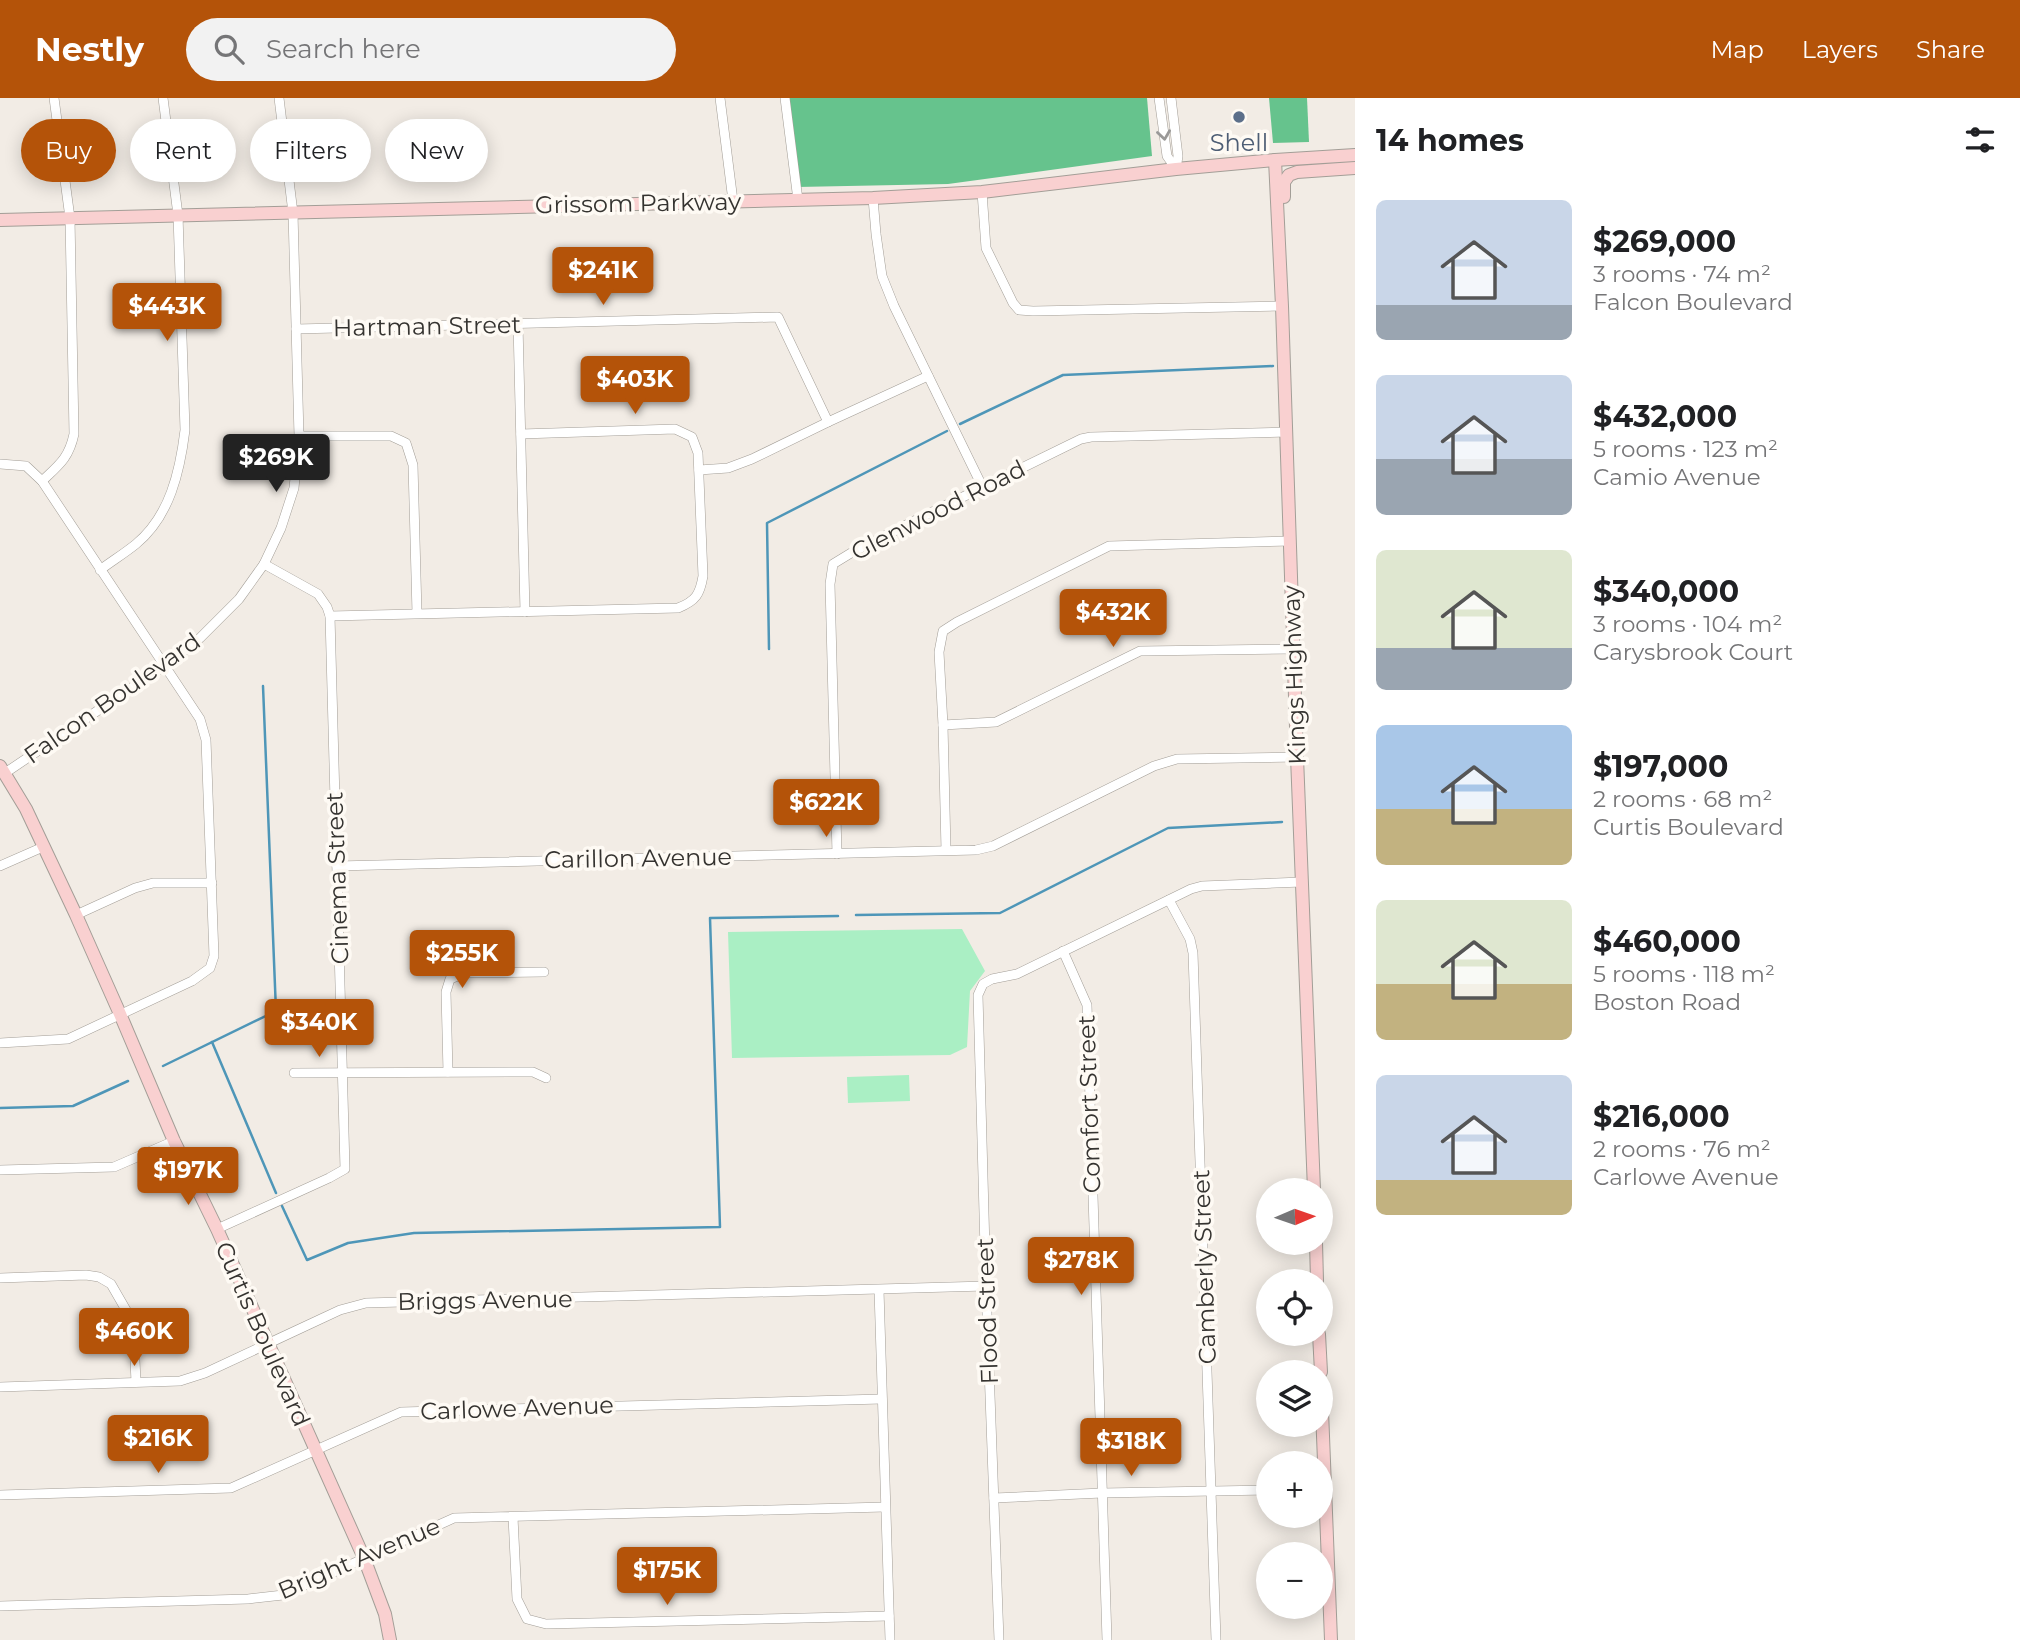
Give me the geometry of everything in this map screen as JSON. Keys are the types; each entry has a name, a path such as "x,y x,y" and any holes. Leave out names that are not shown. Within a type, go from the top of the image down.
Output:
{"street":[{"path":"42,481 63,462 71,450 74,435 70,218 54,98"},
{"path":"100,570 138,542 161,516 174,488 182,459 185,430 178,215 163,98"},
{"name":"Falcon Boulevard","path":"3,769 164,666 200,638 239,599 264,564 281,527 294,488 299,436 293,213 279,98"},
{"path":"720,98 733,201"},
{"path":"785,98 798,200"},
{"path":"1159,98 1167,156 1176,169"},
{"path":"1171,98 1178,156 1176,169"},
{"name":"Grissom Parkway","path":"0,220 873,198 982,192 1176,169 1355,155"},
{"name":"Grissom Parkway","path":"1275,160 1355,167"},
{"name":"Kings Highway","path":"1275,160 1314,1178"},
{"path":"1279,246 1284,231 1284,182 1289,175 1355,167"},
{"path":"982,192 986,248 1019,310 1282,306"},
{"path":"873,198 882,276 982,486"},
{"name":"Hartman Street","path":"296,329 778,317 828,422"},
{"path":"518,324 525,612"},
{"path":"699,470 728,468 752,459 928,376"},
{"path":"264,564 318,594 330,616 678,608 691,603 701,589 703,576 698,453 692,437 675,429 521,434"},
{"name":"Glenwood Road","path":"837,854 830,583 833,565 850,553 1081,439 1287,432"},
{"path":"299,436 391,436 406,443 414,465 417,613"},
{"path":"0,464 26,466 42,481 200,719 206,740 214,956 210,968 192,981 68,1039 0,1043"},
{"path":"946,850 939,652 943,631 1109,546 1290,541"},
{"name":"Cinema Street","path":"217,1229 329,1178 345,1168 330,616"},
{"path":"943,725 996,722 1140,651 1293,649"},
{"name":"Carillon Avenue","path":"337,866 976,850 993,846 1154,766 1177,759 1297,757"},
{"name":"Curtis Boulevard","path":"3,769 26,809 76,915 174,1141 217,1229 364,1558 385,1614 390,1640"},
{"path":"0,866 43,847"},
{"path":"1063,951 1191,888 1302,882"},
{"path":"76,915 135,888 153,883 212,883"},
{"name":"Camberly Street","path":"1169,900 1189,939 1193,953 1216,1640"},
{"name":"Flood Street","path":"999,1640 978,995 983,984 992,979 1017,974 1063,951"},
{"name":"Comfort Street","path":"1063,951 1087,1005 1107,1640"},
{"path":"448,1072 446,992 450,979 465,972 544,972"},
{"path":"294,1073 533,1072 546,1078"},
{"path":"0,1170 114,1167 174,1141"},
{"path":"0,1278 86,1275 111,1284 125,1310 134,1339 136,1382"},
{"name":"Briggs Avenue","path":"0,1387 180,1381 205,1373 340,1310 366,1303 986,1286"},
{"path":"879,1290 890,1640"},
{"name":"Carlowe Avenue","path":"0,1495 231,1488 401,1412 881,1399"},
{"path":"994,1498 1256,1490"},
{"name":"Bright Avenue","path":"0,1606 248,1599 283,1595 454,1518 885,1507"},
{"path":"513,1517 517,1599 527,1619 546,1625 889,1616"},
{"path":"1325,1528 1331,1640"}],"green space":[{"path":"787,98 1147,98 1152,156 948,184 797,187"},
{"path":"1269,98 1307,98 1309,142 1273,143"},
{"path":"962,929 985,971 970,991 967,1047 950,1055 732,1058 728,932"},
{"path":"909,1075 910,1101 848,1103 847,1077"}],"waterway":[{"path":"960,424 1063,375 1273,366"},
{"path":"769,649 767,523 947,431"},
{"path":"163,1066 276,1011 263,686"},
{"path":"856,915 1000,913 1168,828 1282,822"},
{"path":"282,1206 307,1260 348,1243 414,1233 720,1227 710,918 838,916"},
{"path":"212,1042 276,1193"},
{"path":"0,1108 73,1106 128,1081"}],"place":[{"name":"Shell","path":"1239,117"}]}
